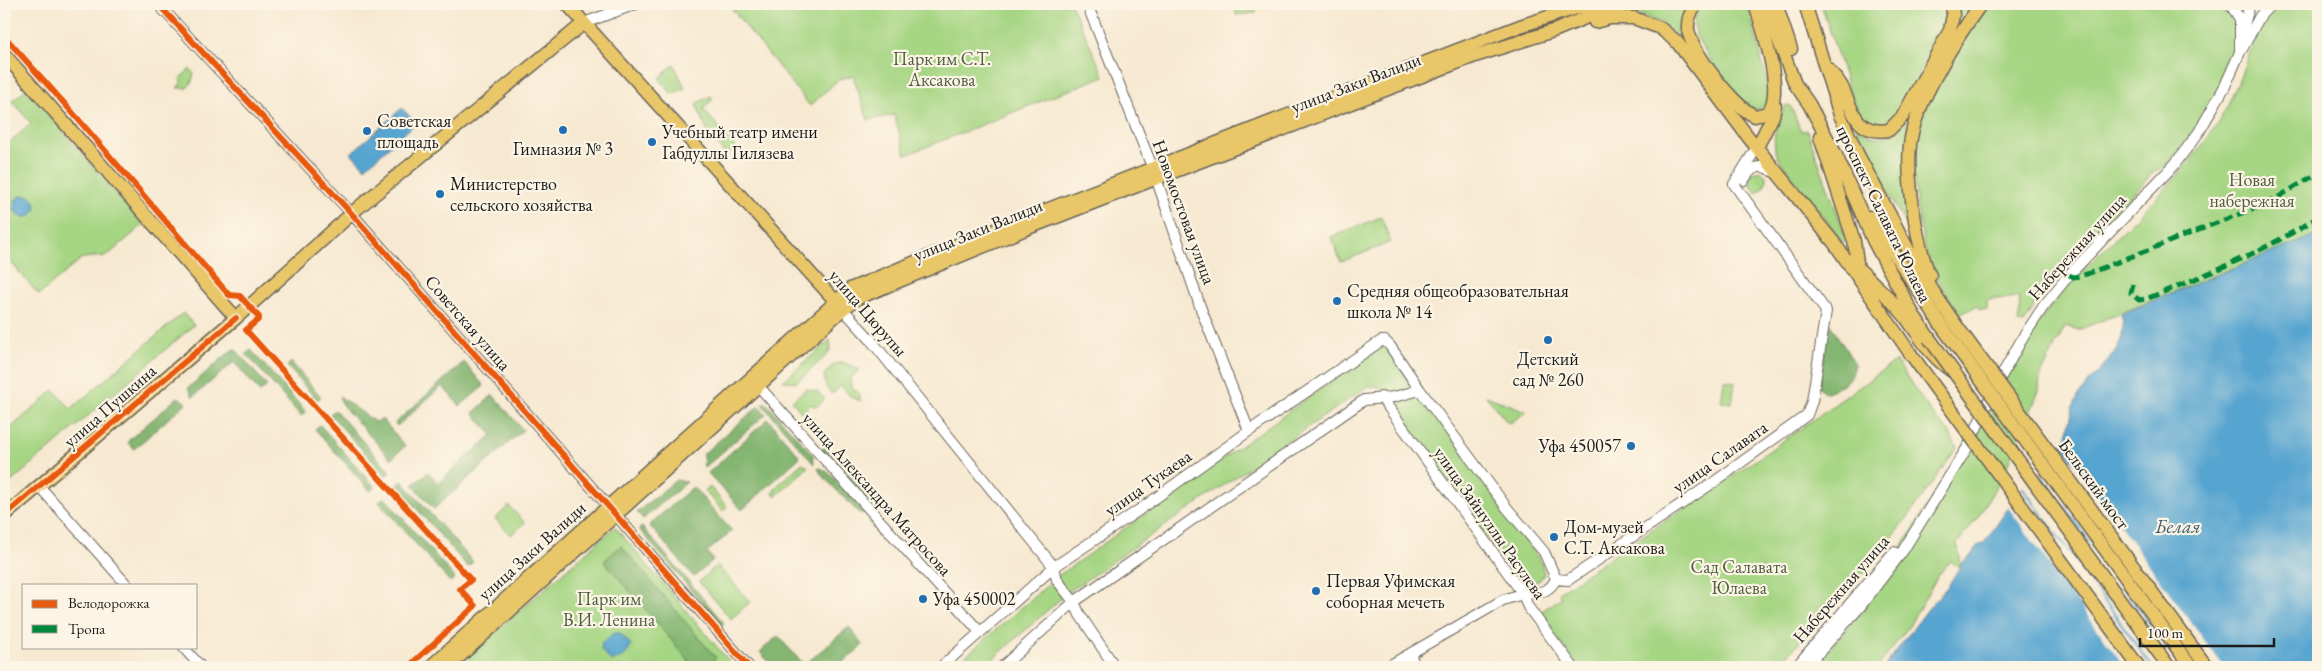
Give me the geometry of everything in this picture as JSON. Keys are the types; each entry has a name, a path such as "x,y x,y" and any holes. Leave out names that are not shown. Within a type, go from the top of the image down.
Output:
{"main road":[{"name":"улица Цюрупы","path":"567,4 839,305"},
{"name":"улица Заки Валиди","path":"448,667 612,511 839,305 1154,174 1520,26 1589,4"},
{"name":"улица Заки Валиди","path":"1154,174 1478,55 1628,4"},
{"path":"1697,4 1688,21 1692,42 1738,105 1746,112 1755,116 1762,116 1770,110 1775,96"},
{"path":"1755,4 1770,60 1775,96 1775,110 1757,147"},
{"path":"1765,4 1795,84 1810,104"},
{"path":"1776,4 1854,241 1858,274 1889,298 1954,372 2169,667"},
{"path":"1805,4 1840,115 1866,174 1919,270 1941,301"},
{"path":"1826,67 1841,85 1858,122 1873,130 1889,130 1903,116 1950,30 1954,15 1952,4"},
{"path":"1948,324 1941,301 1925,264 1917,235 1910,167 1910,138 1921,107 1963,30 1981,4"},
{"path":"1556,30 1610,18 1634,18 1660,28 1683,48 1757,147 1772,163 1858,274 1910,352 2138,667"},
{"name":"улица Пушкина","path":"4,516 236,318 352,214 584,24"},
{"path":"4,54 236,318"},
{"name":"проспект Салавата Юлаева","path":"1810,104 1835,153 1874,242 1926,340"},
{"path":"1769,123 1768,146 1772,163"},
{"path":"1835,153 1881,236 1948,324"},
{"name":"Бельский мост","path":"1948,324 2191,667"},
{"name":"Бельский мост","path":"1948,324 2207,667"},
{"name":"улица Заки Валиди","path":"430,667 612,511"}],"street":[{"name":"Советская улица","path":"158,4 352,214 749,667"},
{"name":"улица Пушкина","path":"584,24 636,4"},
{"name":"Новомостовая улица","path":"1088,4 1154,174 1201,309 1249,431"},
{"path":"2230,4 2240,19 2241,40"},
{"path":"2241,40 2250,4"},
{"path":"2240,52 2254,26 2272,4"},
{"name":"Набережная улица","path":"1806,667 1887,572 1969,444 1996,386 2022,339 2043,307 2069,275 2190,147 2212,111 2240,52 2241,40"},
{"name":"улица Салавата","path":"1387,667 1503,600 1523,594 1542,593 1552,586 1556,579 1568,580 1714,482 1807,415 1812,401 1826,310 1734,184 1757,147"},
{"path":"1742,194 1743,184 1747,175 1754,168 1760,166 1771,170 1793,190"},
{"name":"улица Цюрупы","path":"839,305 889,362 1054,567 1057,580 1074,602 1080,615 1115,667"},
{"name":"улица Тукаева","path":"941,667 1054,567 1374,345 1381,341 1386,342"},
{"name":"улица Зайнуллы Расулева","path":"1386,342 1507,508 1544,552 1556,579"},
{"name":"улица Александра Матросова","path":"754,382 980,632"},
{"path":"1002,667 1074,602 1364,400 1394,397 1420,390"},
{"name":"улица Зайнуллы Расулева","path":"1381,397 1523,594 1528,607 1573,667"},
{"path":"39,486 126,584"},
{"name":"Набережная улица","path":"1796,667 1912,533"},
{"path":"184,648 201,667"},
{"path":"1408,667 1414,663 1410,655"}],"green space":[{"name":"Парк им С.Т. Аксакова","path":"728,4 1071,4 1104,76 906,155 894,115 868,120 853,76 839,79 810,106"},
{"path":"1235,4 1255,4 1256,13 1236,15"},
{"path":"1652,4 1690,4 1684,18 1686,44 1662,23 1634,13 1639,7"},
{"path":"1704,4 1748,5 1769,90 1766,107 1755,109 1745,103 1718,70 1701,45 1694,27 1694,20 1699,9"},
{"path":"1821,4 1947,4 1948,15 1945,27 1893,122 1880,127 1861,119 1847,84"},
{"path":"1958,4 1974,4 1954,32"},
{"path":"1987,4 2224,4 2236,19 2237,35 2234,53 2218,93 2195,131 2171,160 2154,172 2048,281 2024,324 2018,323 2020,311 2019,297 1987,300 1987,309 1980,310 1977,306 1960,314 1931,269 1921,231 1915,192 1914,154 1916,137 1925,107 1941,76"},
{"name":"Новая набережная","path":"2281,4 2318,4 2318,234 2078,330 2065,326 2040,377 2039,391 2005,471 1980,514 1957,544 1961,563 1959,567 1950,561 1937,577 1909,626 1878,667 1813,667 1863,611 2042,318 2088,265 2187,165 2208,137 2233,95 2263,25"},
{"path":"674,64 685,88 672,94 659,78"},
{"path":"190,69 194,74 191,84 187,88 177,88 182,82 179,79"},
{"path":"26,89 143,225 107,256 82,258 39,295 4,254 4,148 31,123 12,101"},
{"path":"711,96 713,99 703,109 735,146 728,154 724,153 708,133 696,104"},
{"path":"1786,105 1791,106 1801,131 1807,130 1847,240 1846,242 1843,242 1779,159 1774,138 1777,125"},
{"path":"1909,118 1911,119 1910,229 1908,229 1875,169 1855,125 1862,131 1877,137 1897,131"},
{"path":"1762,171 1766,176 1765,184 1756,193 1749,181 1752,173"},
{"path":"1381,217 1391,242 1341,262 1331,237"},
{"path":"183,313 194,325 4,488 4,434 54,390 71,409"},
{"path":"1828,321 1855,364 1851,375 1844,383 1824,393 1819,388"},
{"path":"830,340 831,348 828,354 797,382 783,381"},
{"path":"1385,343 1541,562 1544,574 1540,580 1528,586 1514,576 1381,387 1368,386 1067,593 984,667 953,667 1058,576"},
{"path":"235,349 267,386 260,392 234,362 193,397 188,388"},
{"path":"251,350 306,412 301,416 246,354"},
{"name":"Сад Салавата Юлаева","path":"1896,361 1930,411 1949,432 1957,448 1907,518 1865,572 1777,667 1579,667 1539,613 1561,598 1559,592 1756,460"},
{"path":"291,362 321,397 317,400 287,366"},
{"path":"464,362 484,386 460,406 442,386 397,426 395,423"},
{"path":"843,362 860,370 850,378 851,387 860,394 860,401 851,397 841,386 832,394 826,387 824,375 832,366"},
{"path":"1724,380 1735,382 1732,403 1721,402"},
{"path":"806,389 818,392 825,399 816,407 811,404 804,411 809,417 813,418 814,423 812,425 792,401"},
{"path":"493,395 523,430 434,509 413,485 428,472 438,483 492,435 473,413"},
{"path":"339,396 375,422 382,419 405,446 391,459 343,406"},
{"path":"1486,396 1526,412 1510,423 1507,422"},
{"path":"178,397 186,403 134,449 128,443 129,440"},
{"path":"765,402 813,455 814,464 762,404"},
{"path":"759,406 766,414 704,468 703,454"},
{"path":"335,410 390,472 386,476 330,414"},
{"path":"768,419 800,457 742,510 708,473"},
{"path":"320,425 375,487 370,491 315,429"},
{"path":"824,447 876,503 872,506 822,451"},
{"path":"802,463 808,467 776,496 773,493 776,487"},
{"path":"820,468 829,473 864,513 859,513 821,474 818,469"},
{"path":"676,480 687,482 643,519 637,512"},
{"path":"402,481 473,562 468,567 397,486"},
{"path":"693,487 732,531 707,552 713,560 694,577 649,525"},
{"path":"710,487 727,507 723,511 705,491"},
{"path":"384,497 455,578 450,582 379,502"},
{"path":"509,506 525,523 511,535 495,519"},
{"path":"869,516 894,545 895,551 870,525"},
{"name":"Парк им В.И. Ленина","path":"615,527 734,667 455,667"},
{"path":"642,527 724,623 721,625 639,529"},
{"path":"621,546 716,658 706,667 694,667 604,561"},
{"path":"717,565 750,602 731,619 699,582"},
{"path":"934,591 961,621 961,624 932,594"},
{"path":"849,627 863,645 838,667 773,667 760,652 778,636 804,665"}],"water":[{"path":"402,108 416,123 365,168 351,153"},
{"path":"25,195 33,198 36,206 33,214 25,217 17,214 14,206 17,198"},
{"name":"Белая","path":"2318,234 2318,658 2304,667 1884,667 1931,605 1948,586 1962,563 1973,554 1977,546 1984,543 2024,486 2052,462 2060,452 2064,445 2075,402 2110,358 2122,337 2121,314"},
{"path":"614,633 620,633 631,645 623,657 611,661 601,650 602,643"}],"pier":[{"path":"2061,445 2224,667 2184,667 2038,469 2057,452"},
{"path":"2036,471 2180,667 2154,667 2022,485"},
{"path":"2021,487 2151,667 2125,667 2007,506"}],"marked path":[{"path":"2069,275 2074,277 2087,274 2270,202 2318,173"},
{"path":"2133,284 2131,293 2139,300 2146,299 2255,252 2298,230 2318,217"}],"cycle path":[{"path":"158,4 352,214 749,667"},
{"path":"4,36 229,295 240,296 259,317 246,330 471,580 460,589 475,606 408,667"},
{"path":"4,516 236,318"}],"place":[{"name":"Гимназия № 3","path":"563,130"},
{"name":"Советская площадь","path":"367,131"},
{"name":"Учебный театр имени Габдуллы Гилязева","path":"652,142"},
{"name":"Министерство сельского хозяйства","path":"440,194"},
{"name":"Средняя общеобразовательная школа № 14","path":"1337,301"},
{"name":"Детский сад № 260","path":"1548,340"},
{"name":"Уфа 450057","path":"1631,446"},
{"name":"Дом-музей С.Т. Аксакова","path":"1554,537"},
{"name":"Первая Уфимская соборная мечеть","path":"1316,591"},
{"name":"Уфа 450002","path":"923,599"}]}
